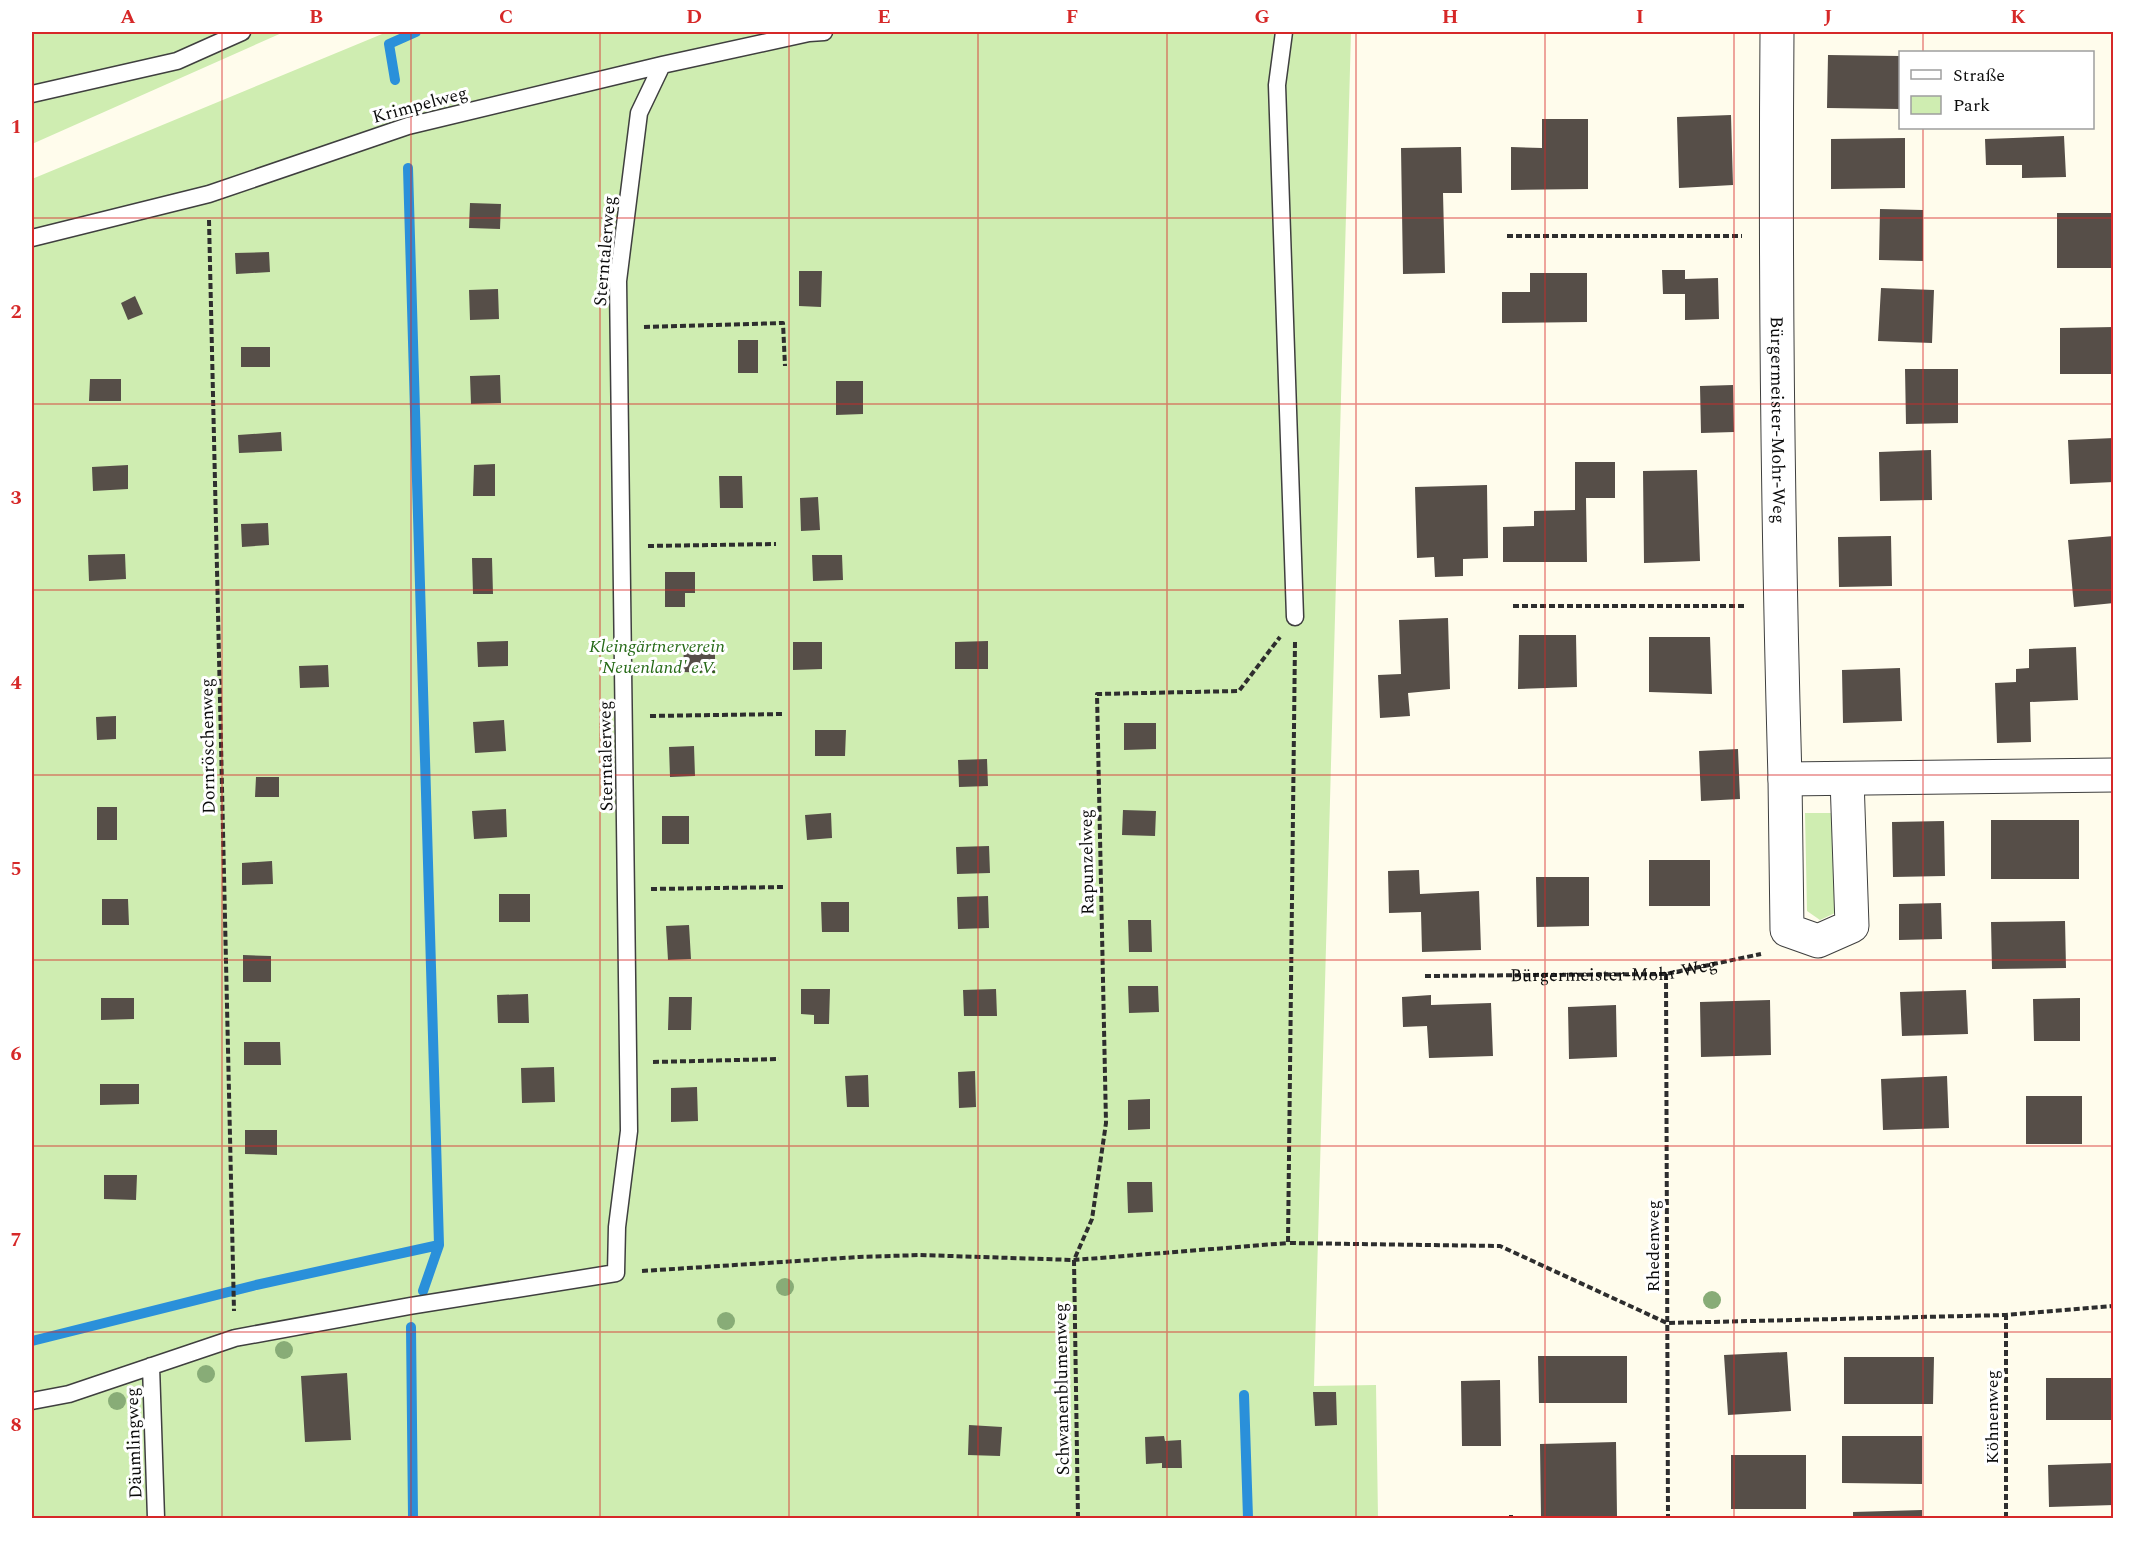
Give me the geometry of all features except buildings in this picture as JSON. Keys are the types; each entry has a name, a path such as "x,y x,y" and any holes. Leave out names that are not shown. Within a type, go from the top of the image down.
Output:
{"street":[{"name":"Bürgermeister-Mohr-Weg","path":"1777,32 1775,236 1787,930"},
{"path":"1785,779 2114,775"},
{"path":"1787,930 1818,941 1852,926 1847,779"}],"lane":[{"path":"32,94 177,61 242,32"},
{"name":"Krimpelweg","path":"32,238 208,194 408,126 662,65 809,33 824,32"},
{"path":"1284,32 1277,84 1295,617"},
{"name":"Sterntalerweg","path":"616,1272 617,1227 629,1131 618,281 639,112 662,65"},
{"path":"32,1401 69,1394 235,1338 616,1272"},
{"name":"Däumlingweg","path":"151,1366 156,1518"}],"path":[{"name":"Dornröschenweg","path":"208,194 234,1297"},
{"path":"1507,236 1775,236"},
{"path":"620,328 783,323 785,366"},
{"path":"623,547 776,544"},
{"path":"1513,606 1780,606"},
{"path":"1288,1243 1295,617"},
{"name":"Rapunzelweg","path":"1074,1260 1092,1219 1106,1123 1097,694 1239,691 1295,617"},
{"path":"625,717 784,714"},
{"path":"627,890 784,887"},
{"name":"Bürgermeister-Mohr-Weg","path":"1425,976 1666,974 1779,950 1787,930"},
{"name":"Rhedenweg","path":"1666,974 1668,1518"},
{"path":"628,1062 779,1059"},
{"path":"616,1272 869,1257 1074,1260 1288,1243 1500,1246 1667,1323 2006,1315 2114,1306"},
{"name":"Schwanenblumenweg","path":"1074,1260 1078,1518"},
{"name":"Köhnenweg","path":"2006,1315 2006,1518"}],"green space":[{"path":"32,32 284,32 32,144"},
{"name":"Kleingärtnerverein 'Neuenland' e.V.","path":"387,32 1351,32 1314,1386 1376,1385 1378,1518 32,1518 32,179"},
{"path":"1805,813 1834,813 1835,913 1820,920 1807,911"}],"waterway":[{"path":"395,80 389,44 416,32"},
{"path":"408,168 439,1245 423,1291"},
{"path":"32,1341 256,1285 439,1245"},
{"path":"411,1327 413,1518"},
{"path":"1244,1395 1248,1518"}]}
